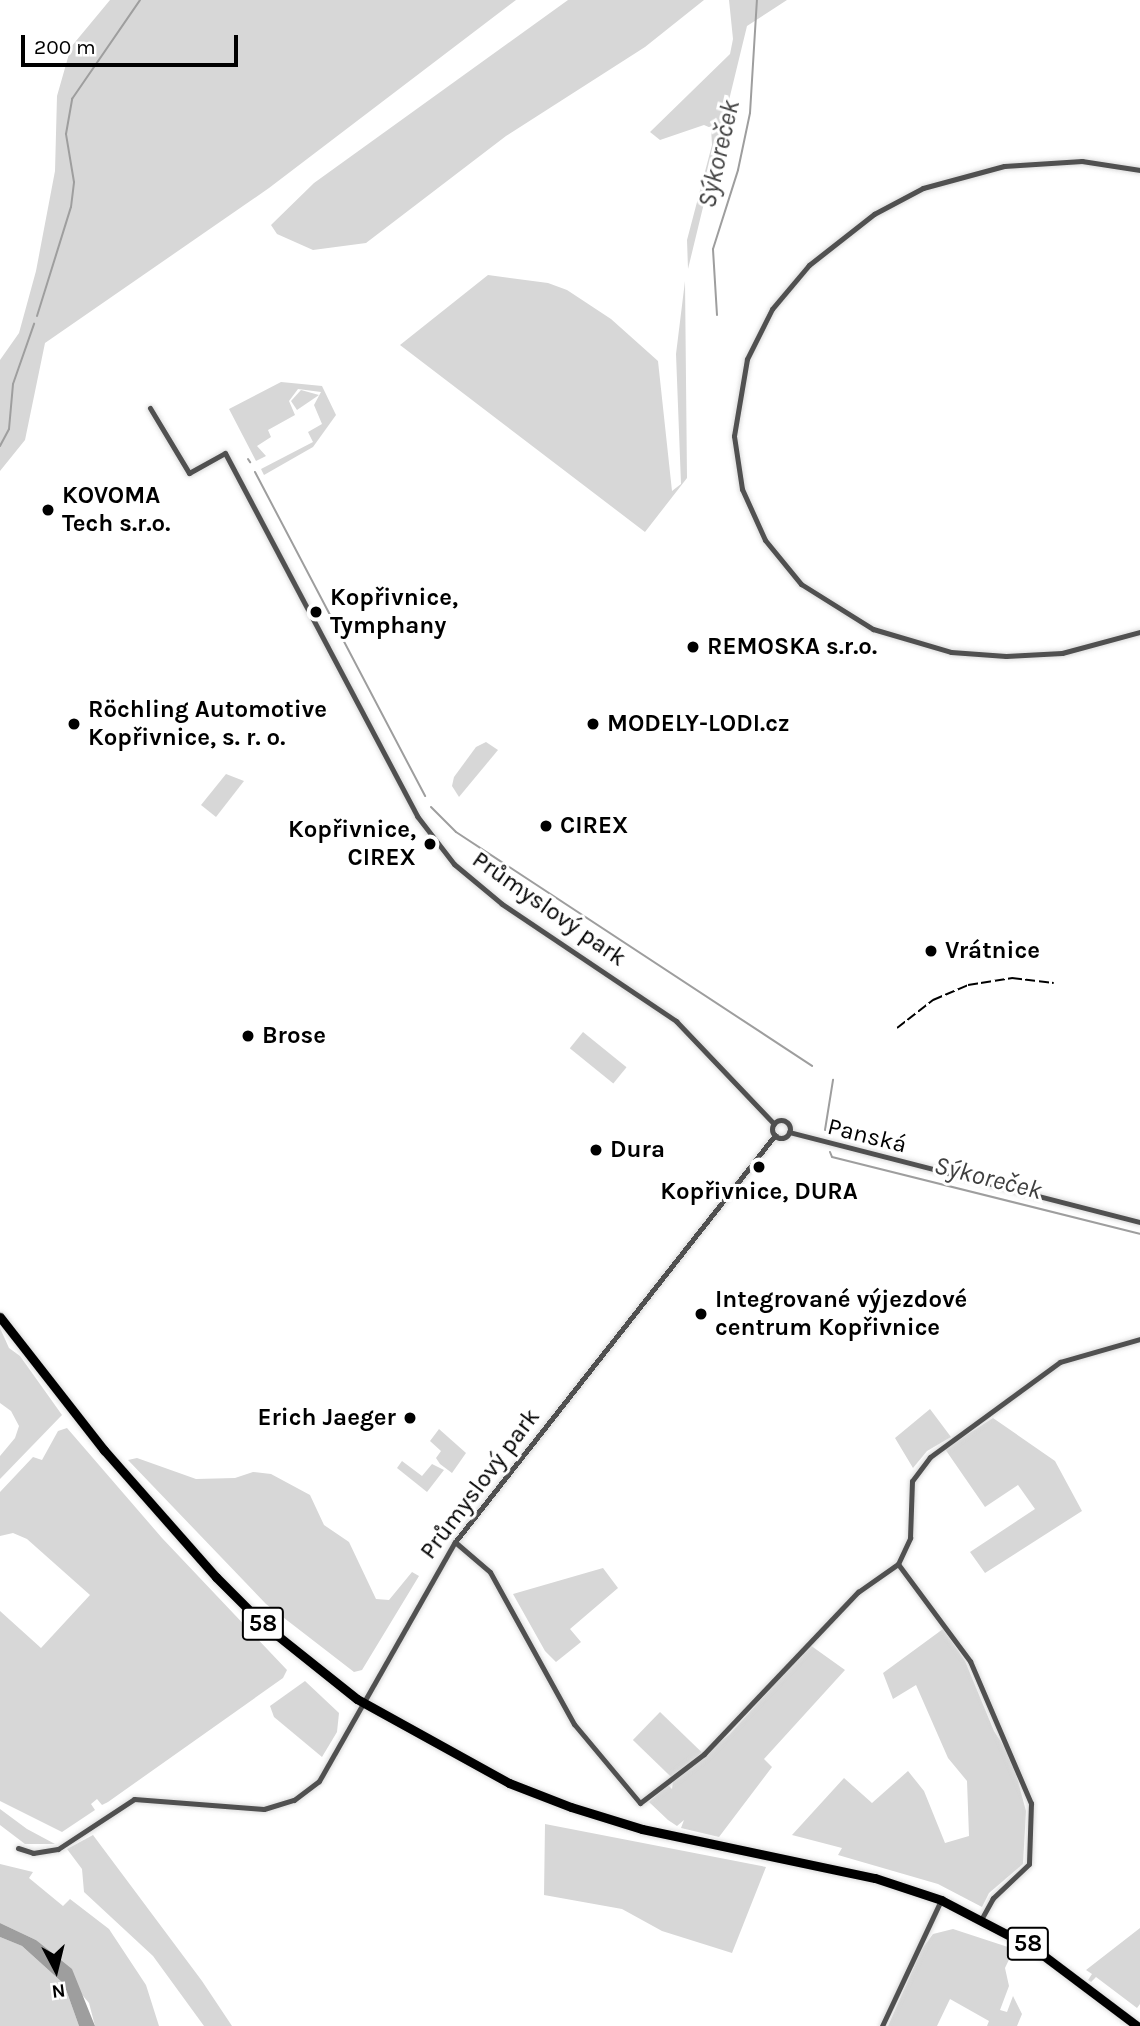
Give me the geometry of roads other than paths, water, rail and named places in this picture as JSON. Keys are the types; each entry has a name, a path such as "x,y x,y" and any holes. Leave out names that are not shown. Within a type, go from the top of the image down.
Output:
{"main road":[{"name":"58","path":"0,1317 104,1450 216,1577 263,1624 367,1704 509,1783 571,1807 642,1829 875,1878 941,1900 982,1918 1060,1966 1136,2026"}],"street":[{"path":"1140,170 1082,161 1004,166 936,184 874,214 809,265 772,309 739,384 734,436 742,489 765,540 812,593 873,629 951,652 1006,656 1062,653 1140,632"},
{"name":"Průmyslový park","path":"150,408 188,473 225,453 417,816 454,864 502,904 676,1021 774,1124 784,1121 789,1132"},
{"path":"280,572 289,575"},
{"path":"774,1124 775,1135 783,1138 789,1132"},
{"name":"Panská","path":"789,1132 1140,1222"},
{"name":"Průmyslový park","path":"18,1847 33,1853 58,1849 134,1799 250,1809 294,1800 326,1773 367,1704 408,1618 455,1542 775,1135"},
{"path":"455,1542 490,1572 574,1724 640,1803 704,1754 858,1592 898,1564 910,1538 912,1481 930,1457 1060,1362 1140,1339"},
{"path":"898,1564 970,1661 1031,1803 1028,1864 993,1898 982,1918"},
{"path":"882,2026 941,1900"}],"waterway":[{"path":"37,316 71,207 74,182 66,134 72,99 140,0"},
{"name":"Sýkoreček","path":"717,315 713,249 738,170 750,113 757,0"},
{"path":"0,446 9,429 13,384 34,324"},
{"path":"255,472 425,796"},
{"path":"431,807 456,832 812,1066"},
{"name":"Sýkoreček","path":"825,1130 833,1080"},
{"name":"Sýkoreček","path":"830,1152 832,1157 1140,1234"}],"railway":[{"path":"897,1028 933,1000 968,985 1012,978 1054,983"}],"place":[{"name":"KOVOMA Tech s.r.o.","path":"48,510"},
{"name":"Kopřivnice, Tymphany","path":"316,612"},
{"name":"REMOSKA s.r.o.","path":"693,647"},
{"name":"Röchling Automotive Kopřivnice, s. r. o.","path":"74,724"},
{"name":"MODELY-LODI.cz","path":"593,724"},
{"name":"CIREX","path":"546,826"},
{"name":"Kopřivnice, CIREX","path":"430,844"},
{"name":"Vrátnice","path":"931,951"},
{"name":"Brose","path":"248,1036"},
{"name":"Dura","path":"596,1150"},
{"name":"Kopřivnice, DURA","path":"759,1167"},
{"name":"Integrované výjezdové centrum Kopřivnice","path":"701,1314"},
{"name":"Erich Jaeger","path":"410,1418"}]}
